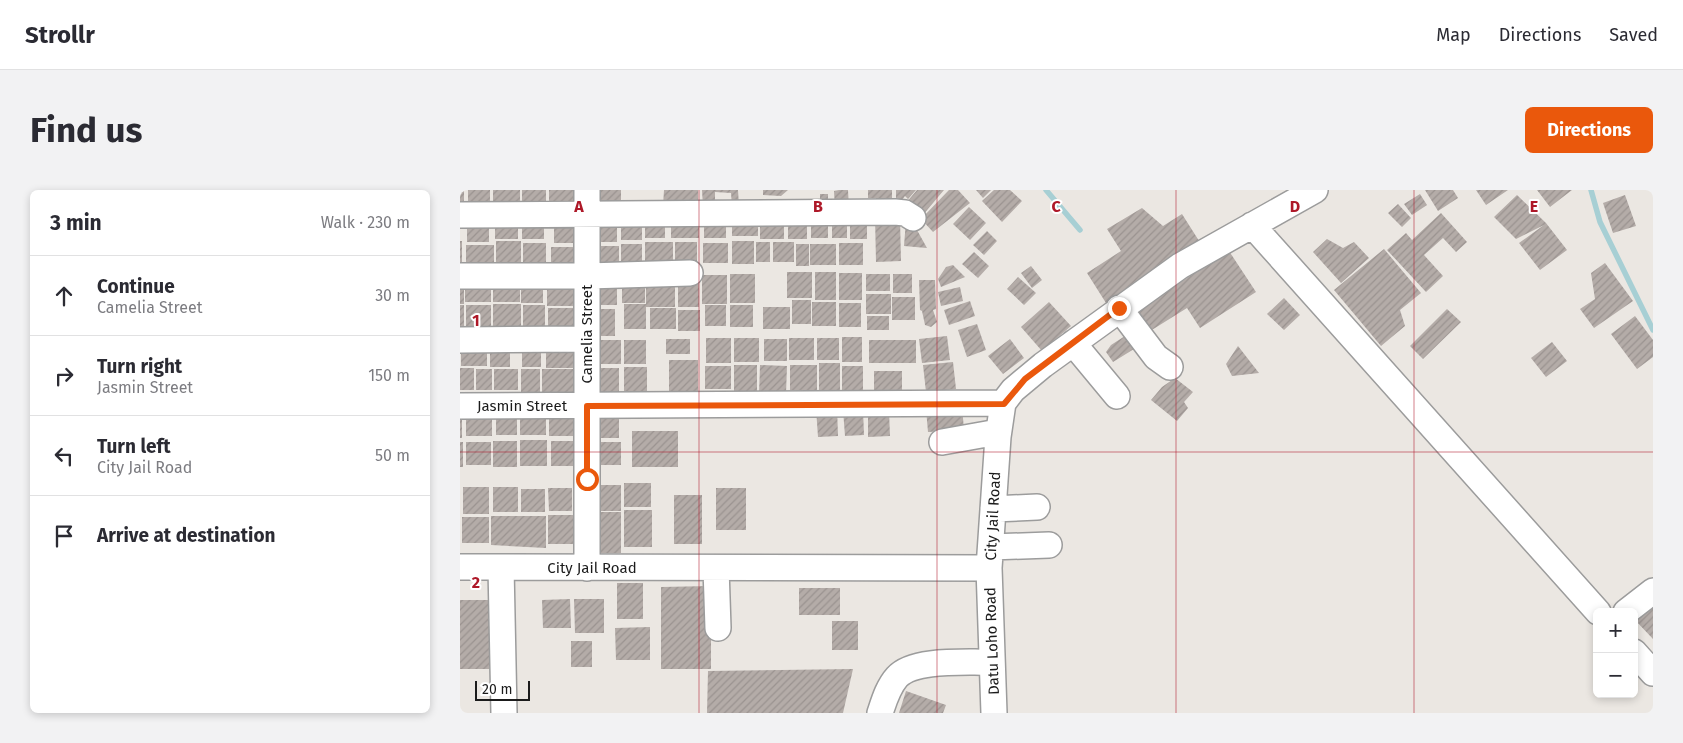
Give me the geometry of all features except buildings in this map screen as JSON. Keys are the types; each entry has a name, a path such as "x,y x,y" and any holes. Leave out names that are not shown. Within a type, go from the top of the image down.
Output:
{"street":[{"name":"City Jail Road","path":"460,567 716,568 990,558 998,432 1004,404 1025,379 1119,308 1180,266 1315,190"},
{"path":"460,215 587,202 895,212 905,213 913,218"},
{"name":"Camelia Street","path":"587,202 587,568"},
{"path":"1252,225 1594,608"},
{"path":"460,276 690,274"},
{"path":"1119,308 1156,357 1170,367"},
{"path":"460,340 587,339"},
{"path":"1073,343 1117,396"},
{"name":"Jasmin Street","path":"460,406 1004,404"},
{"path":"942,442 998,432"},
{"path":"993,509 1037,507"},
{"path":"990,558 1049,545"},
{"name":"Datu Loho Road","path":"990,558 994,713"},
{"path":"501,567 504,713"},
{"path":"716,568 718,628"},
{"path":"1631,608 1653,591"},
{"path":"1635,653 1653,673"},
{"path":"880,713 886,694 897,676 911,669 929,664 992,662"}],"waterway":[{"path":"1046,190 1080,230"},
{"path":"1591,190 1600,222 1653,330"}],"route":[{"path":"587,479 587,406 1004,404 1025,379 1119,308"}]}
